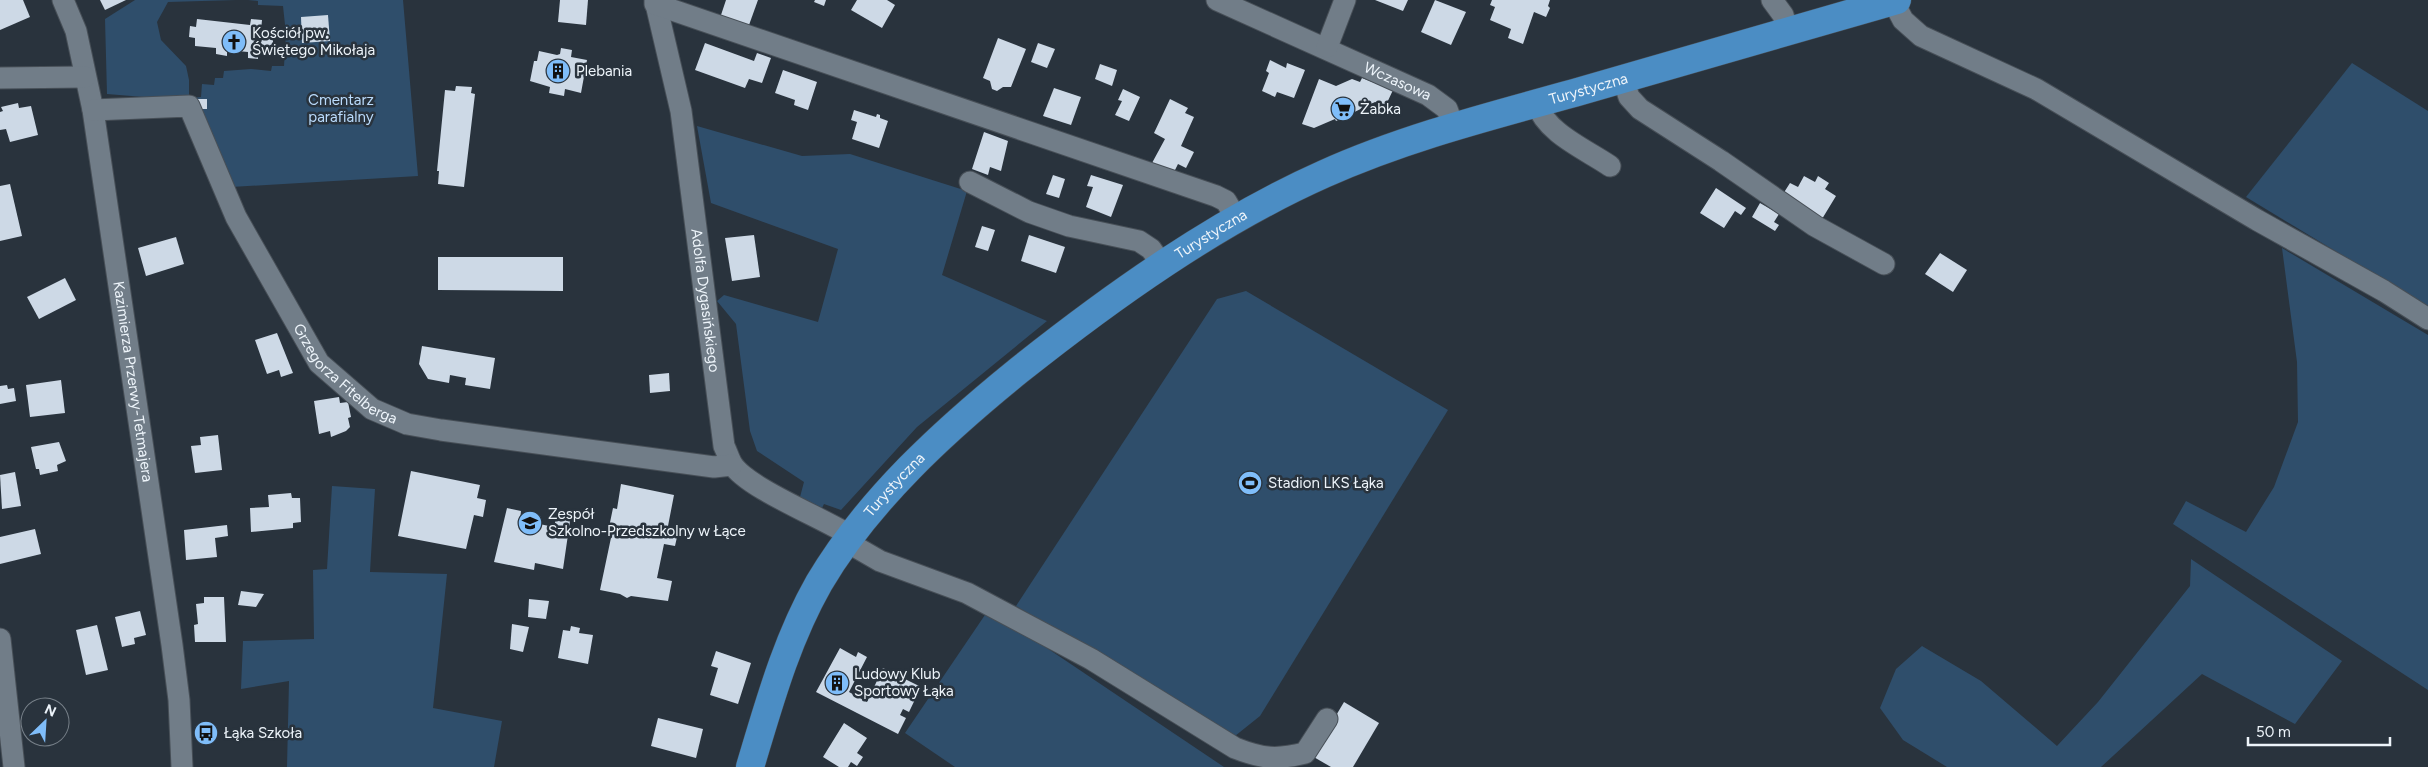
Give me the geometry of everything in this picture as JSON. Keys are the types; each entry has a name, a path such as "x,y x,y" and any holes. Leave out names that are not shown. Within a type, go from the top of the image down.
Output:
{"main road":[{"name":"Turystyczna","path":"750,767 779,672 792,638 818,585 849,539 916,464 995,391 1076,326 1163,266 1237,220 1286,193 1347,164 1454,128 1895,1"}],"street":[{"name":"Kazimierza Przerwy-Tetmajera","path":"63,0 76,31 93,110 172,645 179,700 182,767"},
{"name":"Wczasowa","path":"1217,0 1327,47 1436,99 1449,112 1454,128"},
{"path":"1327,47 1345,0"},
{"path":"1772,0 1782,15 1788,32"},
{"path":"1895,1 1903,20 1921,36 2036,89 2256,220 2376,286 2428,318"},
{"path":"655,2 1216,196 1226,201 1237,220"},
{"name":"Adolfa Dygasińskiego","path":"655,2 681,111 724,446 732,465 753,483 826,520 880,561 983,602 1091,659 1235,748 1255,756 1280,760 1305,753 1327,719"},
{"path":"0,78 85,78"},
{"path":"1623,79 1629,96 1640,109 1722,161 1815,226 1884,264"},
{"path":"1537,104 1543,119 1556,130 1610,166"},
{"name":"Grzegorza Fitelberga","path":"93,110 190,106 236,217 319,363 372,409 407,424 441,430 714,467 732,465"},
{"path":"970,182 1012,205 1037,215 1084,230 1139,241 1151,249 1163,266"},
{"path":"0,639 14,767"}],"green space":[{"name":"Cmentarz parafialny","path":"135,0 236,0 168,2 157,22 161,40 186,66 189,80 189,98 201,97 202,84 214,85 215,78 223,78 224,71 251,69 271,71 272,66 284,66 286,34 283,6 258,5 258,1 248,0 403,0 418,176 231,187 193,101 107,94 105,19"},
{"path":"2352,63 2428,111 2428,307 2246,197"},
{"path":"697,126 802,156 850,154 967,191 942,275 1047,321 917,427 841,510 824,504 822,508 800,497 804,482 757,451 750,431 736,324 717,301 724,295 818,322 838,249 711,203"},
{"path":"2282,248 2428,335 2428,690 2173,524 2186,501 2246,532 2274,487 2298,422 2297,362"},
{"name":"Stadion LKS Łąka","path":"1246,291 1448,410 1260,716 1235,736 1016,606 1217,299"},
{"path":"332,486 375,489 370,572 447,574 433,708 502,721 494,767 287,767 289,681 241,689 243,641 314,639 313,570 327,569"},
{"path":"2191,559 2342,661 2295,724 2202,674 2101,767 1947,767 1903,740 1880,708 1896,669 1922,646 1981,681 2057,746 2098,702 2190,586"},
{"path":"989,609 1224,767 955,767 905,733"}],"building":[{"path":"0,0 23,0 30,17 0,30"},
{"path":"100,0 126,0 105,10"},
{"path":"560,0 588,0 586,25 558,22"},
{"path":"726,0 758,0 749,25 743,26 720,18"},
{"path":"815,0 826,0 824,6 814,2"},
{"path":"857,0 887,0 895,5 882,28 851,10"},
{"path":"1375,0 1408,0 1403,11"},
{"path":"1435,0 1466,12 1451,45 1421,32"},
{"path":"1492,0 1550,0 1548,6 1550,8 1546,17 1534,12 1523,44 1508,38 1511,29 1490,20 1495,7 1490,5"},
{"path":"328,15 330,41 302,43 301,17"},
{"name":"Kościół pw. Świętego Mikołaja","path":"197,19 250,25 251,19 262,20 261,31 269,32 273,38 273,45 267,51 258,50 258,59 248,58 248,52 227,50 227,56 216,54 216,48 195,46 195,38 189,37 190,26 196,27"},
{"path":"998,38 1026,49 1011,87 1003,87 997,91 992,89 990,81 983,78"},
{"path":"705,43 754,61 757,53 771,58 762,83 749,79 745,88 695,70"},
{"path":"1038,43 1055,49 1047,68 1031,62"},
{"name":"Plebania","path":"561,48 572,50 571,57 587,60 581,93 565,89 564,96 549,93 550,87 530,81 534,61 537,61 539,51 557,55 560,54"},
{"path":"1270,60 1286,68 1287,63 1305,70 1294,98 1277,92 1275,97 1262,91 1269,73 1266,71"},
{"path":"1100,64 1117,70 1112,86 1095,79"},
{"path":"783,70 817,82 808,110 794,105 795,100 775,93"},
{"path":"1362,78 1393,90 1386,105 1375,102 1336,121 1335,119 1314,128 1302,124 1319,79 1336,86 1352,79 1360,82"},
{"path":"456,86 472,87 471,93 475,94 464,187 438,184 439,171 437,171 445,90 455,91"},
{"path":"1054,88 1081,97 1071,125 1043,116"},
{"path":"1123,89 1140,97 1129,121 1115,115 1122,101 1118,100"},
{"path":"198,99 207,99 207,109 198,109"},
{"path":"1170,99 1188,108 1185,113 1194,117 1181,146 1194,152 1186,168 1178,164 1173,174 1152,163 1165,139 1154,133"},
{"path":"18,103 19,108 31,106 38,135 10,142 6,129 0,130 0,112 3,111 1,107"},
{"path":"854,110 876,117 877,114 880,115 880,118 888,121 879,148 852,139 857,122 851,120"},
{"path":"984,132 1008,141 1001,171 990,167 988,175 972,169"},
{"path":"1053,175 1065,179 1059,198 1046,194"},
{"path":"1091,175 1123,185 1111,217 1086,207 1093,187 1087,186"},
{"path":"1804,176 1815,182 1818,176 1829,183 1825,189 1836,196 1822,219 1783,194 1790,183 1798,187"},
{"path":"10,184 22,236 0,241 0,186"},
{"path":"1716,188 1746,208 1741,215 1735,211 1724,228 1700,213"},
{"path":"1760,203 1779,214 1774,222 1779,225 1775,231 1752,217"},
{"path":"982,226 995,230 988,251 975,247"},
{"path":"754,235 760,277 732,281 725,238"},
{"path":"1029,235 1065,247 1056,273 1021,261"},
{"path":"176,237 184,264 146,276 138,248"},
{"path":"1940,253 1967,270 1953,292 1925,274"},
{"path":"438,257 563,257 563,291 438,290"},
{"path":"65,278 76,300 39,319 27,297"},
{"path":"277,333 293,373 281,377 279,370 267,374 255,340"},
{"path":"422,346 495,358 490,389 465,385 466,378 450,375 449,383 428,379 419,364"},
{"path":"669,373 670,391 650,393 649,375"},
{"path":"61,380 65,413 30,417 26,385"},
{"path":"7,385 8,389 14,388 16,401 0,404 0,386"},
{"path":"339,397 340,403 348,402 351,417 348,418 350,427 346,431 331,437 330,431 319,434 314,401"},
{"path":"218,435 222,470 195,473 191,446 201,445 200,437"},
{"path":"59,442 66,461 57,465 58,471 40,475 39,469 36,469 31,447"},
{"path":"411,471 480,485 477,498 486,500 483,517 474,515 466,549 398,536"},
{"path":"15,472 21,506 2,509 0,475"},
{"name":"Zespół Szkolno-Przedszkolny w Łące","path":"621,484 674,495 668,526 679,528 675,546 664,544 657,578 672,581 668,601 631,596 627,598 620,594 600,590 612,533 608,532 613,508 617,509"},
{"path":"291,493 292,498 300,498 301,522 293,523 293,528 251,532 250,508 269,507 268,495"},
{"path":"507,508 521,511 520,520 554,527 556,518 570,521 563,569 535,563 534,570 494,562"},
{"path":"227,525 228,536 215,538 217,557 186,560 184,530"},
{"path":"35,529 41,554 0,564 0,537"},
{"path":"241,591 264,594 256,607 238,605"},
{"path":"204,597 224,597 226,642 195,642 194,625 198,624 196,604 204,603"},
{"path":"529,599 549,601 546,619 528,617"},
{"path":"140,611 146,635 134,638 135,644 122,647 115,617"},
{"path":"512,624 529,627 523,652 510,649"},
{"path":"97,625 108,670 86,675 76,630"},
{"path":"571,626 580,628 579,633 593,635 588,664 558,658 563,630 570,631"},
{"path":"840,648 856,657 858,652 867,657 849,692 867,702 883,668 921,687 909,712 903,709 900,715 906,718 898,734 816,692"},
{"path":"716,651 751,663 738,704 710,695 718,668 711,666"},
{"path":"1344,702 1379,723 1353,767 1331,767 1312,756"},
{"path":"658,718 703,729 696,758 651,746"},
{"path":"844,723 867,738 857,753 863,757 857,766 851,762 848,767 839,767 823,757"}],"place":[{"name":"Kościół pw. Świętego Mikołaja","path":"234,42"},
{"name":"Plebania","path":"558,71"},
{"name":"Żabka","path":"1343,109"},
{"name":"Stadion LKS Łąka","path":"1250,483"},
{"name":"Zespół Szkolno-Przedszkolny w Łące","path":"530,523"},
{"name":"Ludowy Klub Sportowy Łąka","path":"837,683"},
{"name":"Łąka Szkoła","path":"206,733"}]}
